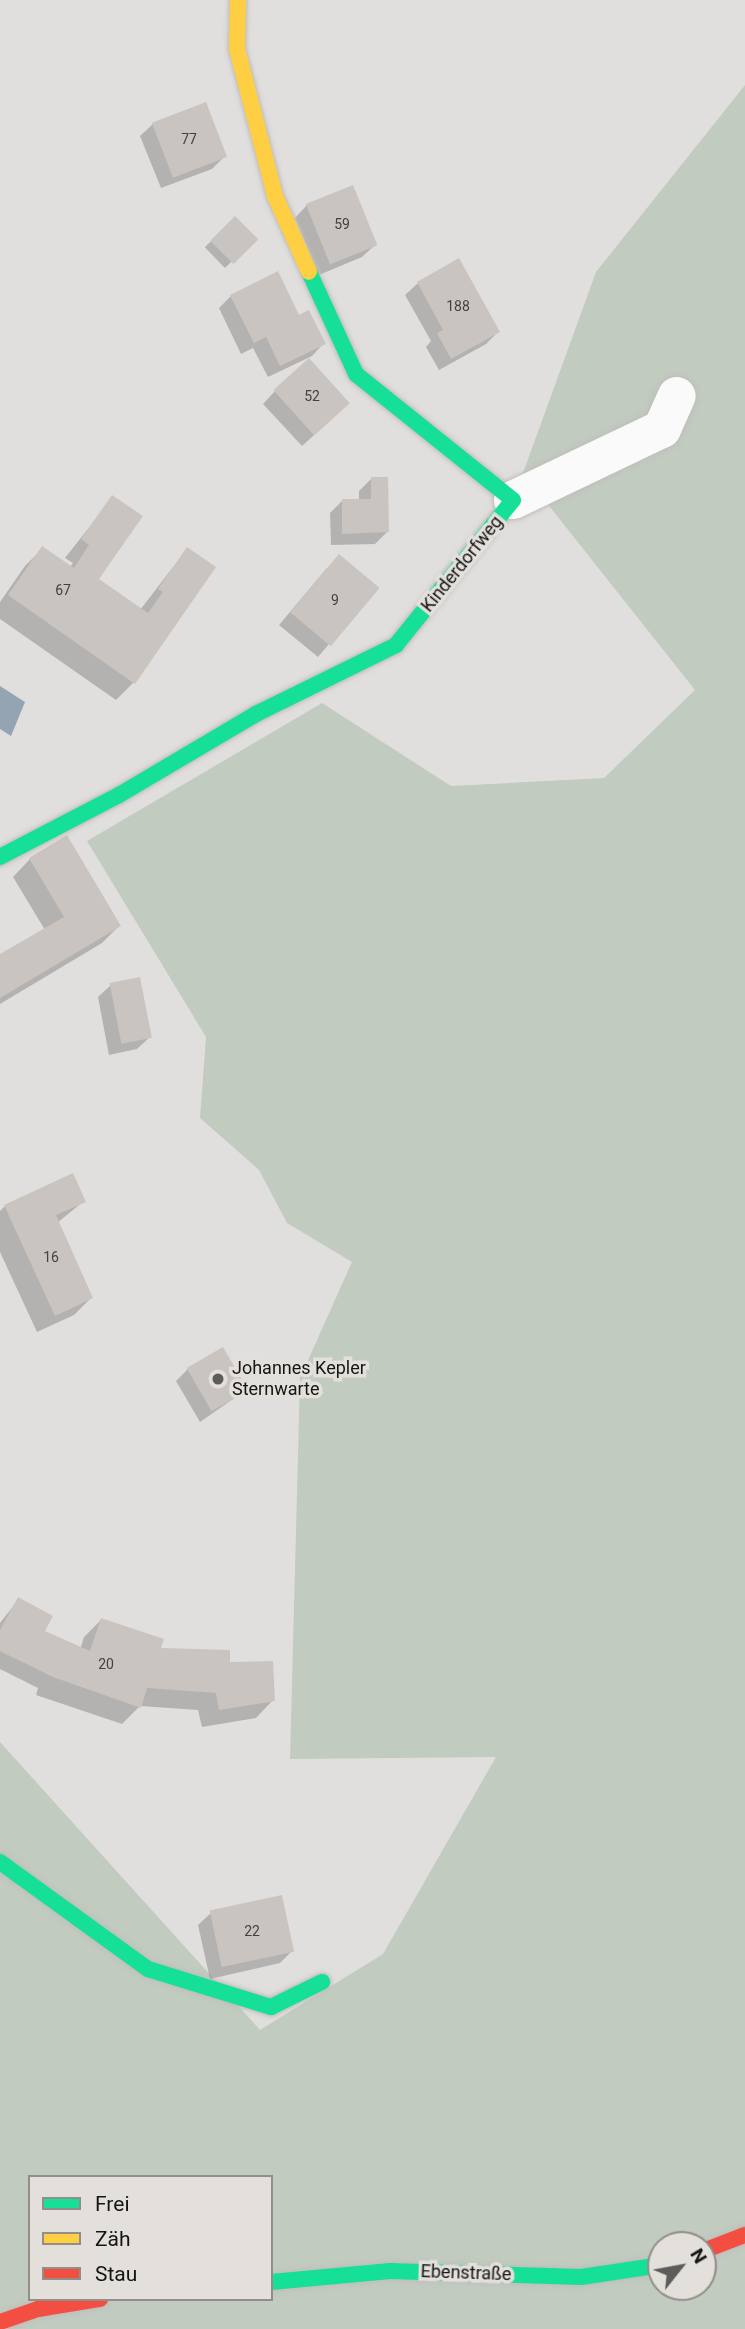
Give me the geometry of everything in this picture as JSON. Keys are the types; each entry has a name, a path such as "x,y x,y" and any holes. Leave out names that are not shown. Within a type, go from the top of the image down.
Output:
{"street":[{"name":"Kinderdorfweg","path":"0,857 119,795 257,714 396,645 513,500 356,374 275,197 237,49 238,0"},
{"path":"513,500 662,429 677,396"},
{"path":"0,1862 148,1969 271,2007 322,1982"},
{"path":"717,2245 745,2235"},
{"name":"Ebenstraße","path":"273,2282 390,2271 581,2277 647,2267"},
{"path":"0,2322 38,2309 88,2301"}],"shaded area":[{"path":"745,85 745,2329 0,2329 0,1742 260,2030 383,1954 496,1757 290,1759 300,1378 352,1262 287,1223 259,1170 200,1118 206,1037 87,841 322,703 451,786 604,778 695,690 523,473 596,272"}],"water":[{"path":"0,686 25,702 11,736 0,729"}],"building":[{"path":"206,102 227,157 173,178 152,123"},
{"path":"353,185 377,245 330,264 306,204"},
{"path":"235,216 258,239 234,264 210,241"},
{"path":"459,258 500,332 451,359 437,333 443,330 417,282"},
{"path":"278,271 299,315 309,310 326,344 280,366 266,337 254,343 230,295"},
{"path":"309,358 350,403 314,435 273,390"},
{"path":"371,477 388,477 389,532 342,534 342,499 371,499"},
{"path":"112,495 143,516 99,579 148,613 163,592 158,589 187,547 216,567 135,684 8,595 42,546 74,568 89,545 81,539"},
{"path":"339,554 380,588 331,646 290,612"},
{"path":"67,835 121,926 0,998 0,954 64,917 29,858"},
{"path":"140,977 152,1038 121,1044 110,983"},
{"path":"73,1173 86,1202 56,1215 93,1298 55,1316 4,1205"},
{"name":"Johannes Kepler Sternwarte","path":"223,1347 248,1390 212,1411 187,1368"},
{"path":"18,1597 53,1616 45,1631 90,1651 101,1618 164,1639 161,1648 230,1650 230,1662 273,1661 275,1701 219,1710 216,1693 147,1688 141,1708 53,1677 0,1651 0,1630"},
{"path":"282,1895 294,1952 222,1967 210,1910"}],"traffic: fast":[{"path":"0,857 119,795 256,714 396,645 513,500 356,374 309,272"},
{"path":"0,1862 148,1969 271,2007 322,1982"},
{"path":"273,2282 390,2271 581,2277 647,2267"}],"traffic: slow":[{"path":"238,0 237,49 275,196 309,272"}],"traffic: jam":[{"path":"717,2246 745,2235"},
{"path":"0,2322 38,2309 88,2301"}],"place":[{"name":"Johannes Kepler Sternwarte","path":"218,1379"}]}
